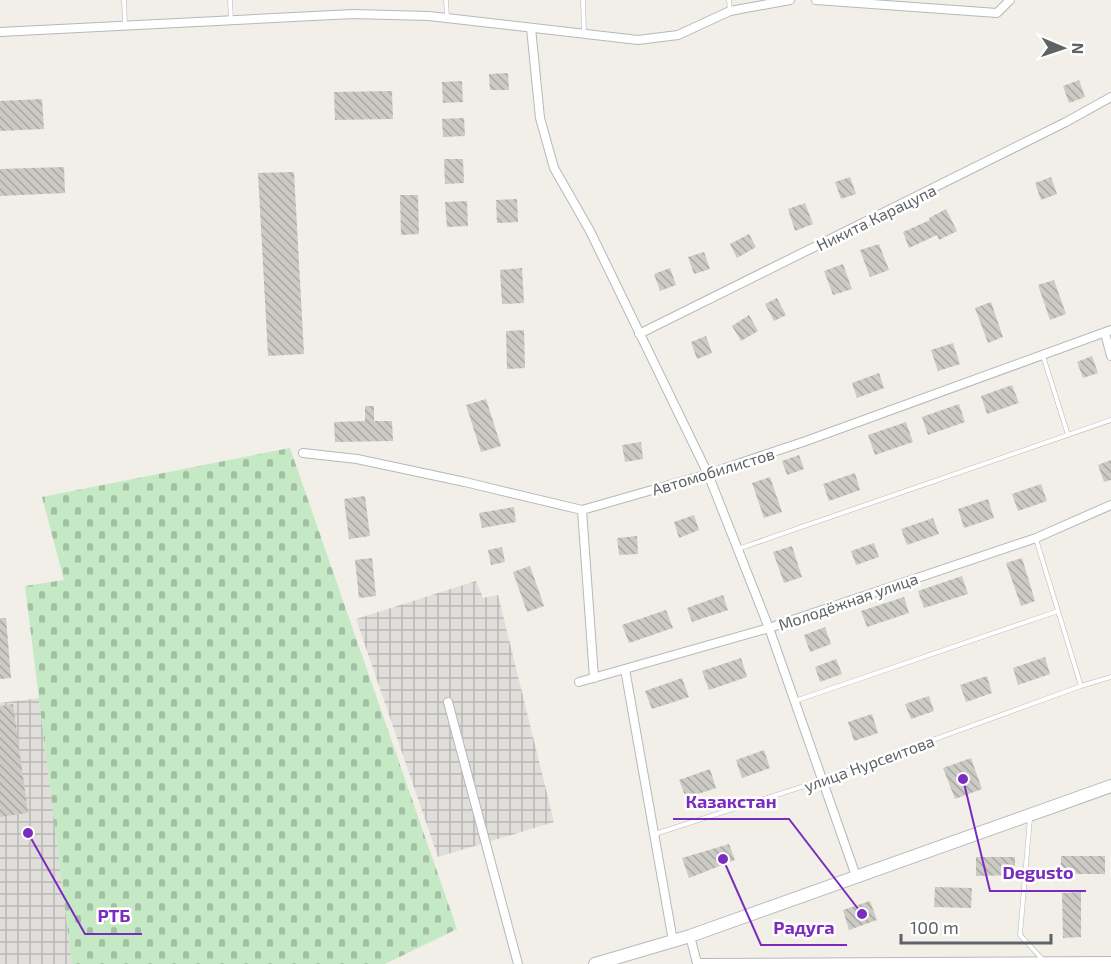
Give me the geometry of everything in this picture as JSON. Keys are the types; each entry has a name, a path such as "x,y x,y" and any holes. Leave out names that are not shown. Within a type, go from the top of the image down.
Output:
{"main road":[{"path":"595,964 690,936 1111,786"}],"street":[{"path":"0,32 353,14 447,17 638,40 678,35 730,12 789,0"},
{"path":"816,0 997,13 1010,0"},
{"path":"531,28 540,118 554,168 590,231 708,474 769,628 856,876"},
{"name":"Никита Карацупа","path":"639,334 1066,122 1111,97"},
{"path":"1108,332 1111,356"},
{"name":"Автомобилистов","path":"303,453 357,459 582,510 708,474 1108,332"},
{"name":"Молодёжная улица","path":"579,682 769,628 1036,538 1111,505"},
{"path":"582,510 594,678"},
{"path":"625,669 673,940"},
{"path":"447,702 518,964"},
{"path":"690,936 697,963 1111,961"}],"lane":[{"path":"124,0 125,25"},
{"path":"230,0 231,21"},
{"path":"446,0 447,17"},
{"path":"583,0 584,32"},
{"path":"729,0 730,12"},
{"path":"1043,355 1068,435"},
{"path":"738,550 1111,420"},
{"path":"1036,538 1081,686"},
{"path":"795,701 1058,611"},
{"name":"улица Нурсеитова","path":"654,834 823,780 1111,677"},
{"path":"1031,814 1020,935 1045,963"}],"shaded area":[{"path":"476,581 483,598 498,595 554,822 438,857 356,619"},
{"path":"39,698 72,964 0,964 0,703"}],"green space":[{"path":"290,448 457,929 385,964 72,964 25,586 64,580 42,497"}],"building":[{"path":"508,73 509,90 490,90 489,74"},
{"path":"1079,80 1085,97 1069,103 1063,86"},
{"path":"462,81 463,102 443,103 442,82"},
{"path":"392,91 393,119 335,120 334,92"},
{"path":"42,99 44,129 0,131 0,101"},
{"path":"464,118 465,136 443,137 442,119"},
{"path":"444,159 463,159 464,183 445,184"},
{"path":"64,167 65,193 0,196 0,169"},
{"path":"294,172 304,354 268,356 258,173"},
{"path":"850,177 856,194 841,199 835,182"},
{"path":"1051,177 1057,194 1041,200 1035,183"},
{"path":"400,195 418,195 419,234 401,235"},
{"path":"517,199 518,222 497,223 496,200"},
{"path":"467,201 468,226 447,227 445,202"},
{"path":"805,203 813,224 795,231 788,209"},
{"path":"946,209 957,231 939,240 937,235 909,248 903,232 930,220 929,218"},
{"path":"749,234 756,247 737,258 730,244"},
{"path":"879,244 889,270 870,277 860,250"},
{"path":"704,252 710,269 694,274 688,257"},
{"path":"843,264 852,289 833,295 824,271"},
{"path":"522,268 524,303 502,304 500,270"},
{"path":"670,268 676,285 660,291 654,274"},
{"path":"1054,280 1066,314 1050,320 1038,285"},
{"path":"777,298 786,315 774,321 765,304"},
{"path":"991,302 1003,337 988,343 975,308"},
{"path":"749,315 758,331 741,341 732,326"},
{"path":"524,330 525,368 507,369 506,331"},
{"path":"706,336 712,353 697,359 691,342"},
{"path":"953,343 960,364 938,371 931,350"},
{"path":"1092,356 1098,373 1083,378 1077,362"},
{"path":"879,373 884,388 857,398 852,383"},
{"path":"1012,385 1019,403 987,414 981,396"},
{"path":"486,399 501,446 481,452 466,405"},
{"path":"959,404 965,422 928,435 922,417"},
{"path":"365,406 374,406 374,421 392,421 393,441 335,442 334,422 365,421"},
{"path":"906,422 913,442 875,455 868,435"},
{"path":"641,442 643,459 625,462 622,445"},
{"path":"799,455 804,469 787,475 782,461"},
{"path":"1111,460 1111,480 1104,482 1098,465"},
{"path":"855,473 860,490 829,501 823,484"},
{"path":"770,477 782,512 764,518 752,483"},
{"path":"1041,484 1047,501 1018,511 1012,494"},
{"path":"365,496 370,536 349,539 344,499"},
{"path":"988,499 994,518 964,528 958,509"},
{"path":"514,507 516,522 482,528 479,513"},
{"path":"694,515 699,530 679,538 674,522"},
{"path":"933,518 939,534 907,545 901,529"},
{"path":"637,536 638,554 619,555 617,538"},
{"path":"874,543 879,557 856,565 851,551"},
{"path":"792,546 802,577 784,583 773,552"},
{"path":"502,547 505,562 491,565 488,550"},
{"path":"372,558 376,596 359,598 355,560"},
{"path":"1022,558 1035,601 1021,606 1006,563"},
{"path":"530,566 544,606 527,612 513,572"},
{"path":"962,576 968,594 924,608 918,591"},
{"path":"723,595 728,610 692,622 687,608"},
{"path":"904,597 909,613 867,627 861,611"},
{"path":"666,610 673,628 629,643 622,625"},
{"path":"0,618 6,618 11,678 0,679"},
{"path":"825,627 831,644 810,652 804,635"},
{"path":"1045,657 1050,674 1018,685 1013,668"},
{"path":"741,658 747,677 709,690 702,671"},
{"path":"836,659 842,674 820,682 815,667"},
{"path":"987,676 992,693 966,702 960,685"},
{"path":"682,678 689,697 652,709 645,691"},
{"path":"929,696 934,711 911,719 905,704"},
{"path":"13,704 28,813 0,817 0,706"},
{"path":"872,714 878,733 854,741 848,722"},
{"path":"764,750 770,768 742,778 736,760"},
{"path":"971,758 982,789 955,799 943,768"},
{"path":"710,769 716,788 686,798 679,780"},
{"path":"729,844 735,860 689,878 682,858"},
{"path":"1061,856 1105,856 1105,874 1061,874"},
{"path":"976,857 1015,857 1015,875 976,876"},
{"path":"935,887 972,888 971,908 934,907"},
{"path":"1081,892 1081,937 1063,938 1062,893"},
{"path":"870,901 877,920 849,930 843,910"}],"place":[{"name":"Degusto","path":"963,779"},
{"name":"РТБ","path":"28,833"},
{"name":"Радуга","path":"723,859"},
{"name":"Казакстан","path":"862,914"}]}
